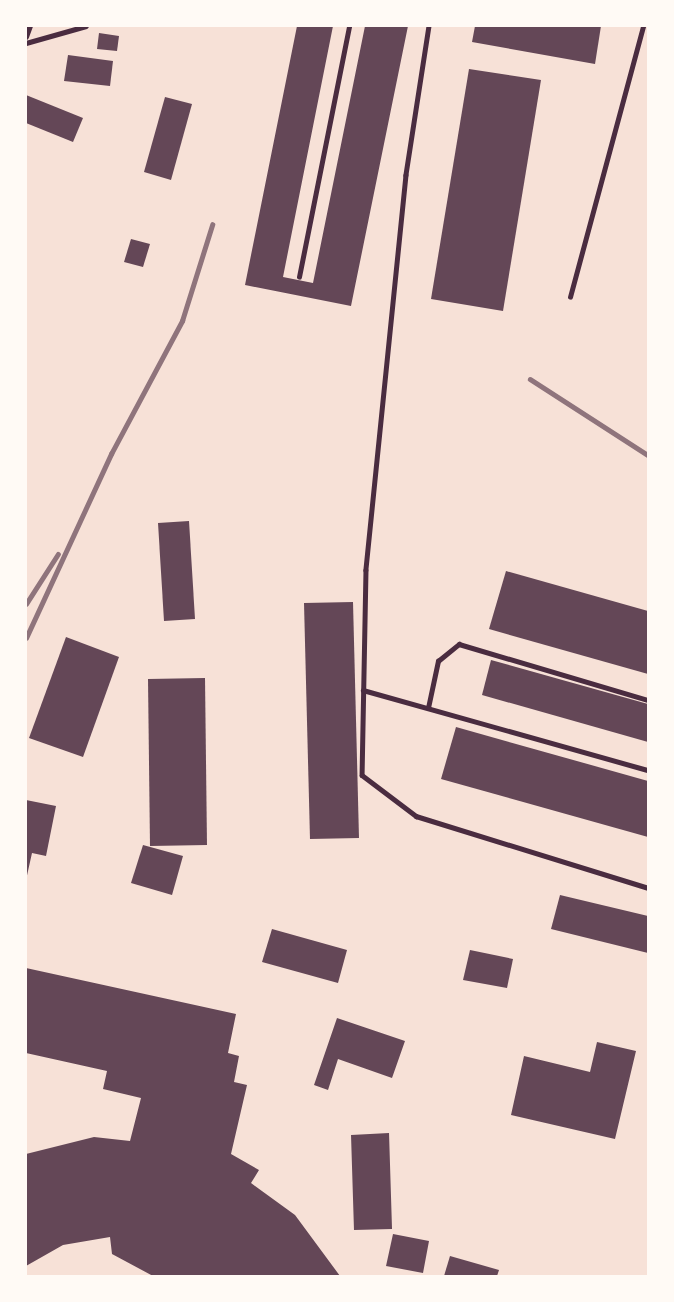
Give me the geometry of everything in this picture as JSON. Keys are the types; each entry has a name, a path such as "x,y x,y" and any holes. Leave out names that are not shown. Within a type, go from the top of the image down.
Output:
{"street":[{"path":"26,37 30,26"}],"lane":[{"path":"26,44 86,26"},
{"path":"299,277 350,26"},
{"path":"429,26 405,175 368,547 362,775 416,816 648,888"},
{"path":"570,297 643,26"},
{"path":"428,708 438,661 459,644 648,700"},
{"path":"363,690 648,770"}],"building":[{"path":"297,26 333,26 283,277 313,283 365,26 408,26 351,306 245,285"},
{"path":"475,26 601,26 595,64 472,42"},
{"path":"99,33 119,36 117,51 97,49"},
{"path":"68,55 113,61 110,86 64,81"},
{"path":"469,69 541,80 503,311 431,299"},
{"path":"26,95 83,118 73,142 26,123"},
{"path":"165,97 192,104 171,180 144,172"},
{"path":"131,239 150,244 143,267 124,262"},
{"path":"189,521 195,619 164,621 158,523"},
{"path":"506,571 648,611 648,674 489,629"},
{"path":"353,602 359,838 310,839 304,603"},
{"path":"66,637 119,657 83,757 29,738"},
{"path":"491,660 648,704 648,742 482,695"},
{"path":"205,678 207,845 150,846 148,679"},
{"path":"456,727 648,781 648,837 441,779"},
{"path":"26,800 56,806 46,856 32,853 26,880"},
{"path":"143,845 183,856 172,895 131,883"},
{"path":"560,895 648,916 648,953 551,929"},
{"path":"272,929 347,950 338,983 262,962"},
{"path":"470,950 513,959 507,988 463,980"},
{"path":"26,968 236,1014 228,1053 239,1056 234,1082 247,1085 231,1154 259,1170 251,1183 295,1215 340,1276 153,1276 112,1254 110,1237 63,1245 26,1266 26,1154 94,1137 130,1141 141,1098 103,1089 107,1071 26,1053"},
{"path":"337,1018 405,1041 392,1078 338,1059 328,1090 314,1085"},
{"path":"597,1042 636,1051 615,1139 511,1115 524,1056 590,1072"},
{"path":"389,1133 392,1229 354,1230 351,1135"},
{"path":"393,1234 429,1241 423,1273 386,1266"},
{"path":"450,1256 499,1270 497,1276 444,1276"}],"railway":[{"path":"26,638 111,454 182,321 212,225"},
{"path":"530,379 648,455"},
{"path":"26,604 58,554"}]}
